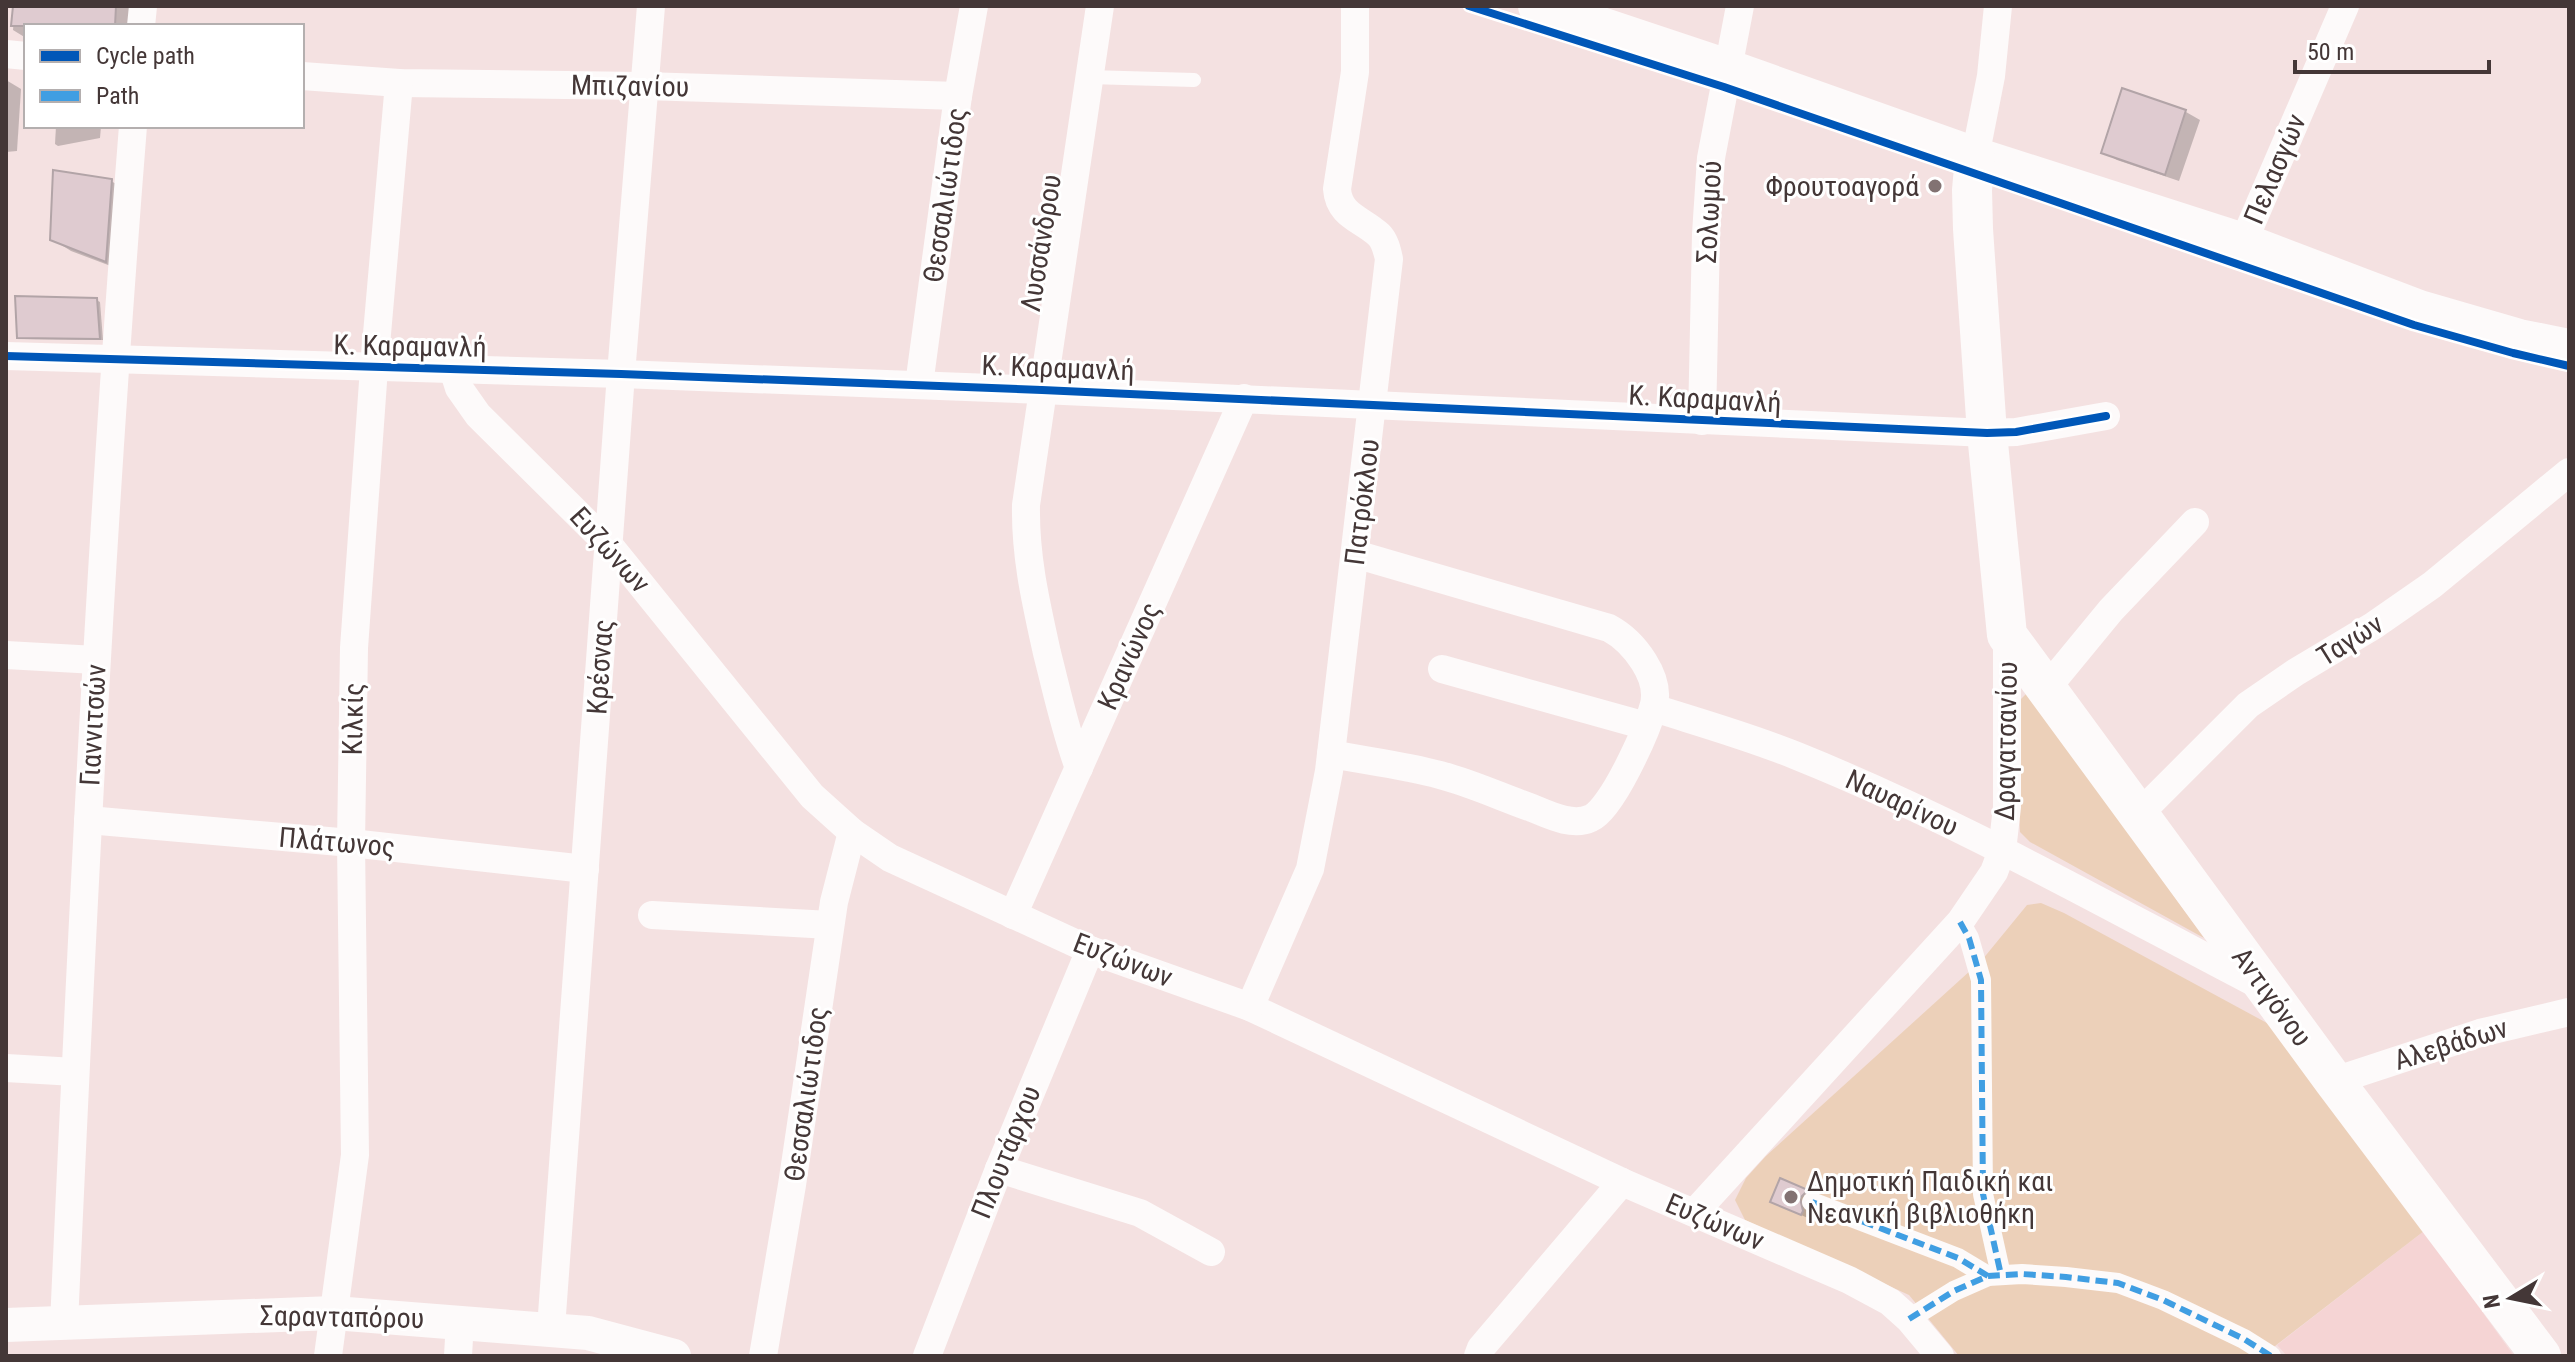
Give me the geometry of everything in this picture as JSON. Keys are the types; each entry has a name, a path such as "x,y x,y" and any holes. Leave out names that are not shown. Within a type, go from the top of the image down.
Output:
{"main road":[{"path":"1538,6 1975,157 2243,243 2419,310 2519,339 2569,349"},
{"name":"Δραγατσανίου","path":"1975,157 1973,229 1987,433 2007,635"},
{"name":"Αντιγόνου","path":"2007,635 2334,1081 2541,1356"}],"street":[{"name":"Κρέσνας","path":"551,1328 651,6"},
{"name":"Θεσσαλιώτιδος","path":"919,385 958,96 974,6"},
{"name":"Λυσσάνδρου","path":"1079,768 1066,734 1027,557 1026,505 1100,6"},
{"name":"Πατρόκλου","path":"1250,1007 1310,869 1331,754 1374,404 1389,259 1381,236 1343,210 1337,189 1355,72 1355,6"},
{"name":"Σολωμού","path":"1702,421 1711,158 1740,6"},
{"path":"1975,157 1991,76 1998,6"},
{"name":"Πελασγών","path":"2243,243 2345,6"},
{"name":"Μπιζανίου","path":"304,76 399,83 644,86 958,96"},
{"name":"Κιλκίς","path":"328,1356 355,1155 351,843 354,648 399,83"},
{"name":"Γιαννιτσών","path":"64,1324 96,660 114,360 133,128"},
{"name":"Κ. Καραμανλή","path":"6,356 919,385 1987,433 2016,432 2106,416"},
{"name":"Ευζώνων","path":"453,369 459,388 478,415 609,545 812,796 852,832 890,858 1090,950 1250,1007 1622,1182 1849,1280 1890,1302 1940,1356"},
{"name":"Κρανώνος","path":"1013,915 1244,398"},
{"name":"Ταγών","path":"2138,815 2248,705 2432,585 2569,472"},
{"path":"2046,689 2111,610 2195,522"},
{"path":"1331,754 1440,775 1555,817 1581,821 1600,813 1614,794 1650,717 1655,694 1648,671 1632,645 1609,628 1355,554"},
{"name":"Δραγατσανίου","path":"1695,1212 1960,922 1994,872 2002,851 2007,807 2007,635"},
{"path":"6,655 96,660"},
{"name":"Ναυαρίνου","path":"1442,669 1794,754 2002,851 2268,990"},
{"name":"Πλάτωνος","path":"88,820 351,843 585,869"},
{"name":"Θεσσαλιώτιδος","path":"763,1356 830,925 852,832"},
{"path":"652,915 830,925"},
{"path":"1960,922 1969,938 1981,980 1983,1194 1995,1276"},
{"name":"Πλουτάρχου","path":"927,1356 999,1169 1090,950"},
{"name":"Αλεβάδων","path":"2334,1081 2480,1033 2569,1012"},
{"path":"6,1068 75,1072"},
{"path":"999,1169 1140,1213 1211,1252"},
{"path":"1478,1356 1481,1348 1622,1182"},
{"path":"1812,1202 1958,1258 1995,1276"},
{"path":"1909,1319 1954,1291 1995,1276 2066,1277 2118,1283 2202,1318 2271,1356"},
{"name":"Σαρανταπόρου","path":"6,1325 334,1313 551,1328 603,1335 652,1353"},
{"path":"458,1356 460,1321"}],"lane":[{"path":"1089,77 1194,80"}],"shaded area":[{"path":"2028,692 2204,938 2030,842 2020,832 2015,713 2016,704"},
{"path":"2041,903 2278,1029 2424,1231 2262,1356 1959,1356 1909,1295 1745,1220 1735,1200 1746,1178 1766,1156 1982,960 2027,905"},
{"path":"2424,1231 2514,1356 2287,1356 2277,1345"}],"building":[{"path":"13,6 116,6 115,24 11,26"},
{"path":"2122,88 2186,110 2165,175 2101,153"},
{"path":"53,170 112,179 106,262 50,240"},
{"path":"15,296 97,298 100,339 17,338"},
{"name":"Δημοτική Παιδική και Νεανική βιβλιοθήκη","path":"1780,1178 1808,1190 1800,1198 1801,1215 1770,1202"}],"marked path":[{"path":"1960,922 1969,938 1981,980 1983,1194 2001,1275"},
{"path":"1812,1202 1958,1258 1988,1276"},
{"path":"1909,1319 1954,1291 1988,1276 2022,1274 2066,1277 2118,1283 2163,1300 2244,1339 2271,1356"}],"cycle path":[{"path":"1469,6 1724,87 2414,325 2569,366"},
{"path":"6,356 1042,390 1987,433 2016,432 2106,416"}],"place":[{"name":"Φρουτοαγορά","path":"1935,186"},
{"name":"Δημοτική Παιδική και Νεανική βιβλιοθήκη","path":"1791,1197"}]}
